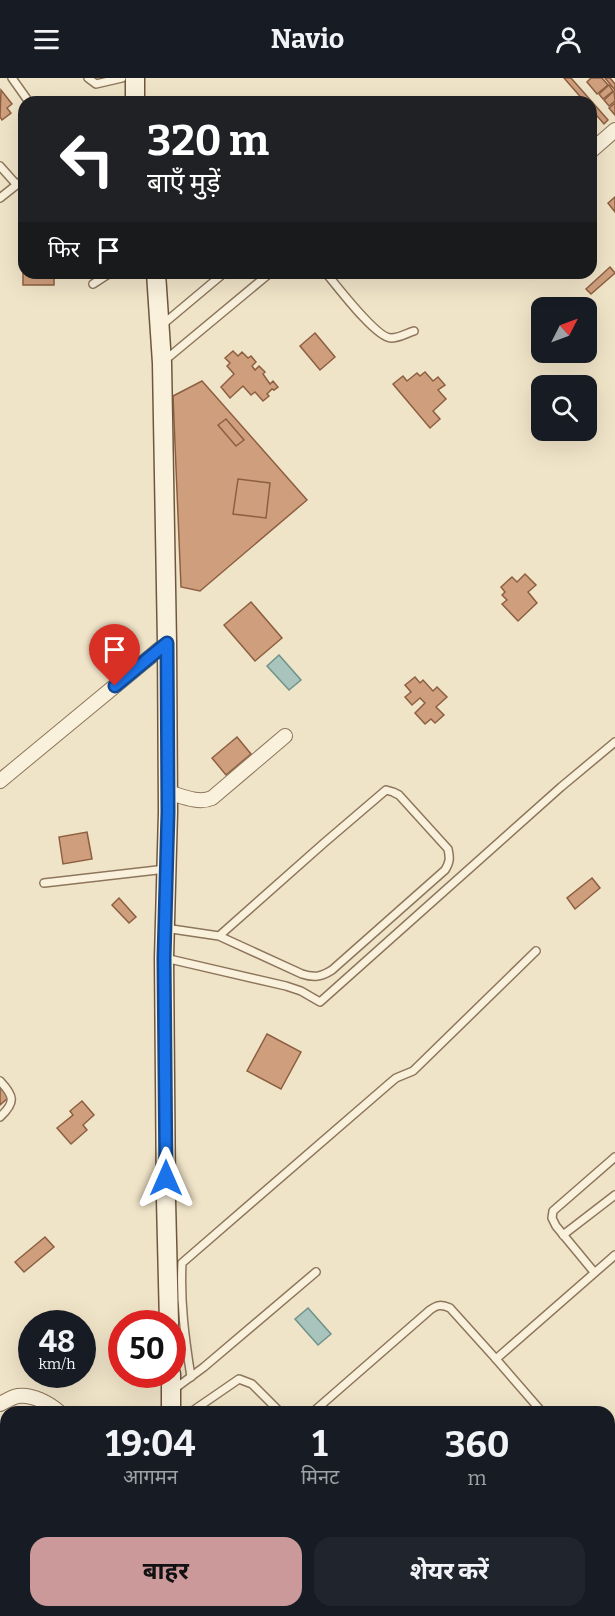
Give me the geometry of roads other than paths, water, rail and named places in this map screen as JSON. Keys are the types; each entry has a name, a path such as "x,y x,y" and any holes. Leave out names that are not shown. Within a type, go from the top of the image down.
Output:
{"main road":[{"path":"133,96 135,78"},
{"path":"156,279 162,363 167,643 168,792 164,958 169,1310"}],"street":[{"path":"597,146 615,130"},
{"path":"0,782 167,643"},
{"path":"168,792 196,801 212,798 285,736"},
{"path":"0,1404 19,1396 26,1396 51,1406"}],"lane":[{"path":"12,78 25,96"},
{"path":"88,78 96,84 122,78"},
{"path":"0,166 16,184 0,198"},
{"path":"93,284 101,279"},
{"path":"160,326 217,279"},
{"path":"162,363 263,279"},
{"path":"331,279 383,336 397,337 414,331"},
{"path":"164,958 286,986 314,997 320,1002 561,787 615,742"},
{"path":"165,928 219,936 302,974 312,977 323,976 445,870 450,856 447,849 399,795 386,790 219,936"},
{"path":"44,884 166,869"},
{"path":"191,1377 184,1334 182,1263 396,1078 413,1071 537,951"},
{"path":"0,1081 11,1095 12,1101 8,1110 0,1117"},
{"path":"594,1272 556,1226 552,1218 553,1211 615,1157"},
{"path":"563,1235 615,1195"},
{"path":"496,1359 615,1255"},
{"path":"168,1398 316,1272"},
{"path":"320,1406 429,1310 438,1305 450,1308 537,1406"},
{"path":"199,1406 239,1379 252,1384 274,1406"}],"water":[{"path":"279,655 301,680 289,690 267,666"},
{"path":"308,1308 331,1334 318,1345 295,1319"}]}
